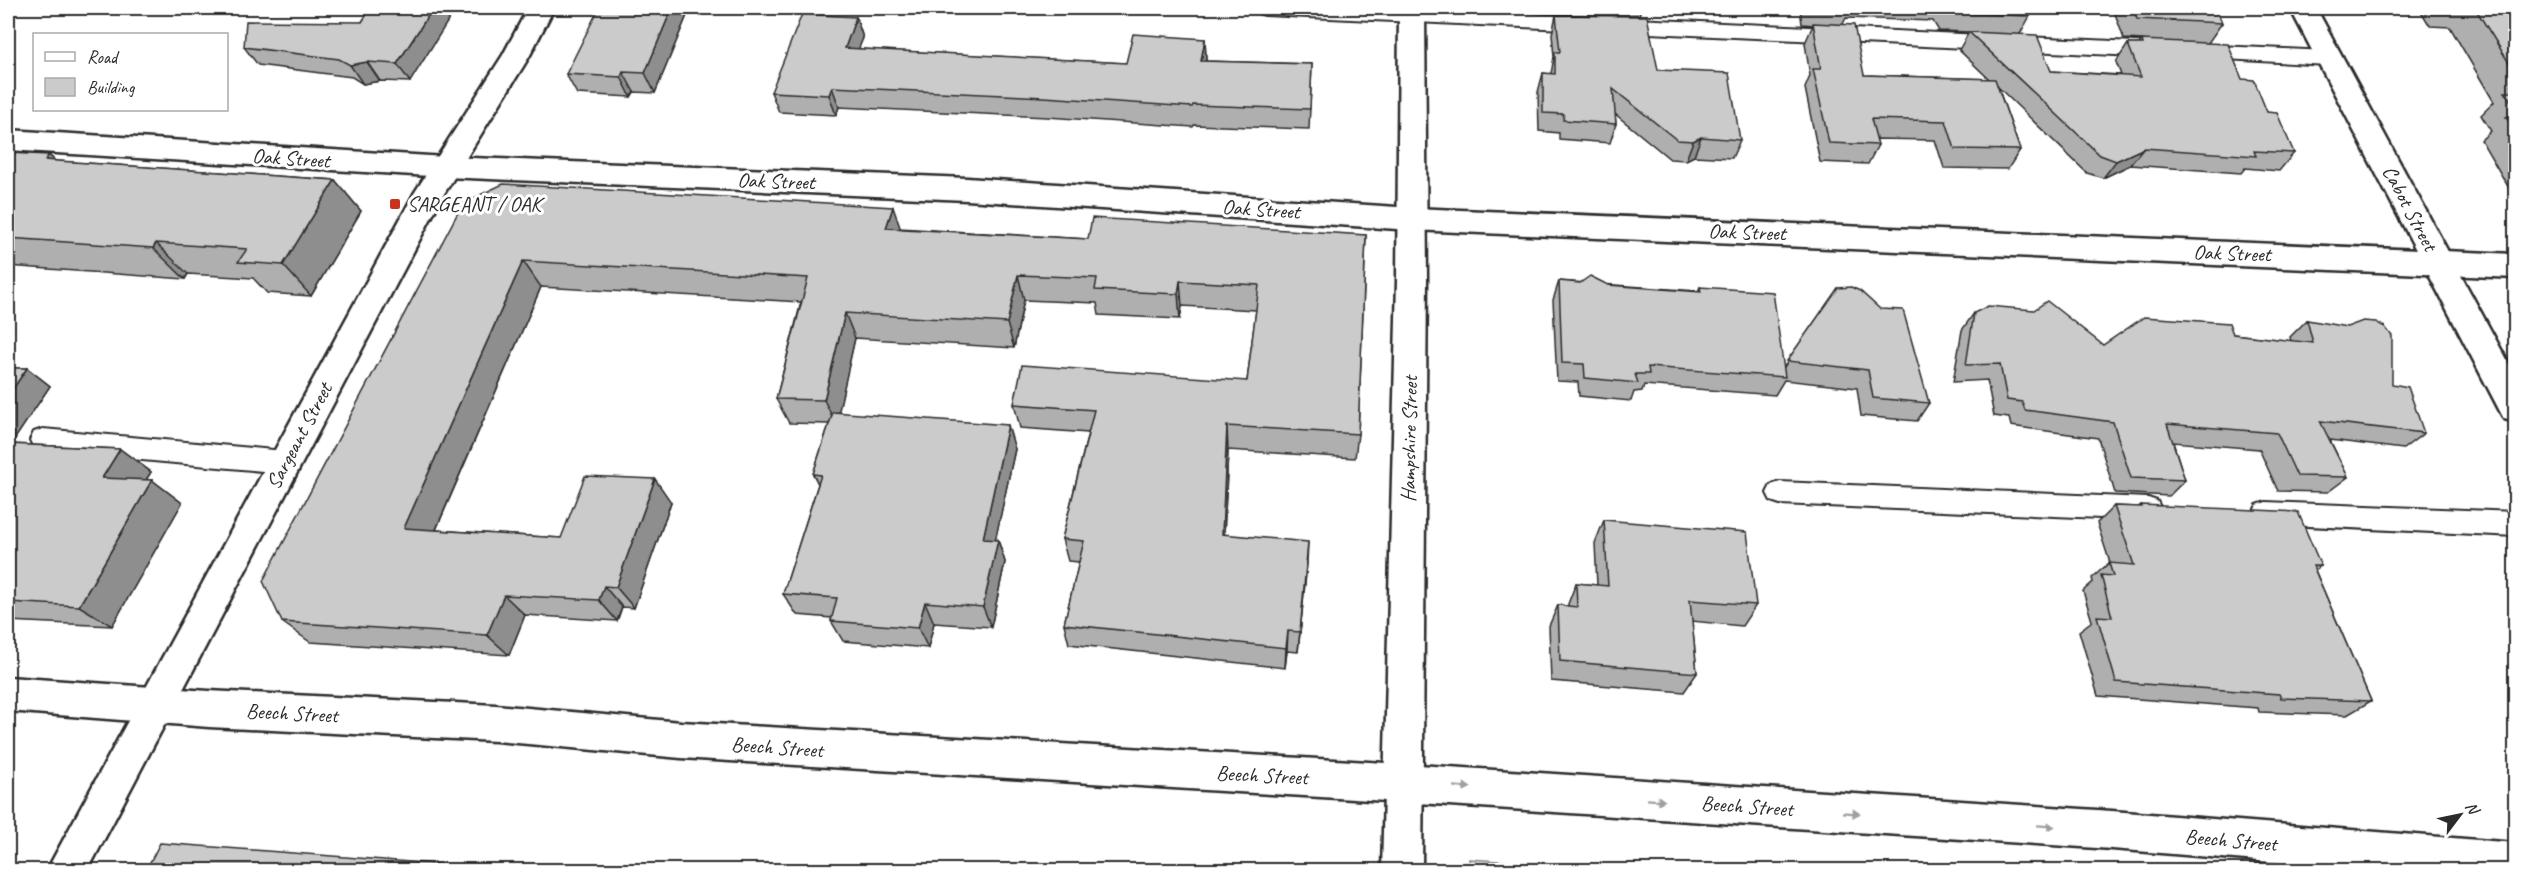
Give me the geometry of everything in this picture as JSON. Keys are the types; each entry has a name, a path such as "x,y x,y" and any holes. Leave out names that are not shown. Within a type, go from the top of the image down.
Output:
{"street":[{"name":"Sargeant Street","path":"68,870 284,462 446,167 515,57 541,8"},
{"name":"Cabot Street","path":"2303,8 2516,409"},
{"name":"Hampshire Street","path":"1402,870 1412,219 1412,11"},
{"name":"Oak Street","path":"8,140 446,167 967,189 1412,219 2516,266"},
{"name":"Beech Street","path":"8,694 155,706 496,723 693,741 1403,783 2112,830 2516,863"}],"lane":[{"path":"1265,8 1412,11 2328,57"},
{"path":"43,440 284,462"},
{"path":"1780,493 2172,510"},
{"path":"2243,512 2516,524"}],"shaded area":[{"path":"1469,859 1638,870 1469,870"}],"building":[{"path":"371,8 433,8 397,64 367,62 350,65 339,59 244,47 246,21 362,22"},
{"path":"599,8 672,8 645,73 623,72 621,77 566,74"},
{"path":"1945,8 2027,8 2030,16 1949,13"},
{"path":"2133,8 2216,8 2222,23 2137,19"},
{"path":"2475,8 2516,8 2516,74"},
{"path":"802,14 856,17 845,48 1126,63 1133,34 1205,39 1201,61 1312,64 1310,109 1193,105 1192,107 832,87 829,95 771,92"},
{"path":"1556,15 1647,16 1658,70 1729,73 1740,140 1701,137 1693,141 1677,140 1613,89 1616,124 1563,120 1564,114 1543,113 1543,73 1555,74 1555,52 1560,52"},
{"path":"1813,23 1854,25 1864,75 1995,79 2020,150 1955,149 1946,121 1871,119 1878,145 1829,143 1813,69 1821,69"},
{"path":"1969,32 2037,35 2051,71 2141,77 2128,44 2143,44 2142,40 2228,44 2242,79 2254,80 2267,112 2277,113 2294,153 2254,151 2256,156 2144,148 2116,161 2100,155"},
{"path":"2505,92 2516,92 2516,109"},
{"path":"2506,117 2516,117 2516,134"},
{"path":"8,153 49,155 45,160 335,180 283,265 238,262 247,249 156,243 153,248 8,238"},
{"path":"503,184 893,207 886,228 1088,239 1092,218 1366,235 1358,434 1227,426 1222,534 1308,542 1300,632 1288,631 1286,648 1064,624 1084,541 1062,539 1094,410 1014,404 1022,365 1247,381 1259,285 1180,281 1178,294 1095,290 1097,278 1018,275 1007,323 845,313 824,400 776,399 808,278 523,261 404,528 561,538 585,476 655,479 616,587 604,586 599,600 504,595 487,635 282,622 263,581 463,203"},
{"path":"1590,276 1608,285 1701,292 1700,287 1773,292 1785,377 1648,367 1649,374 1635,374 1638,383 1585,378 1584,364 1562,363 1559,281 1580,283"},
{"path":"1851,287 1860,291 1880,309 1903,310 1929,403 1873,398 1868,370 1787,361 1838,288"},
{"path":"2047,301 2103,345 2144,317 2229,323 2233,334 2313,343 2307,320 2347,327 2363,321 2376,322 2385,327 2392,336 2392,384 2408,387 2424,433 2320,421 2348,477 2297,476 2277,433 2167,424 2185,480 2131,478 2113,422 2025,410 2022,402 2007,400 2000,364 1966,365 1974,313 1988,306 2034,310"},
{"path":"8,368 27,368 8,396"},
{"path":"833,412 1008,425 983,539 998,540 983,607 925,602 918,628 831,621 837,598 783,594 821,475 813,474"},
{"path":"8,444 120,449 102,478 152,480 79,606 8,602"},
{"path":"2141,505 2298,512 2321,566 2313,566 2371,701 2281,698 2279,694 2116,682 2097,616 2112,617 2101,575 2113,576 2109,563 2134,565 2114,506 2142,507"},
{"path":"1604,520 1747,532 1756,605 1690,600 1697,673 1560,661 1558,605 1577,607 1576,583 1608,586"},
{"path":"160,843 515,870 146,870"}],"place":[{"name":"SARGEANT / OAK","path":"395,204"}]}
